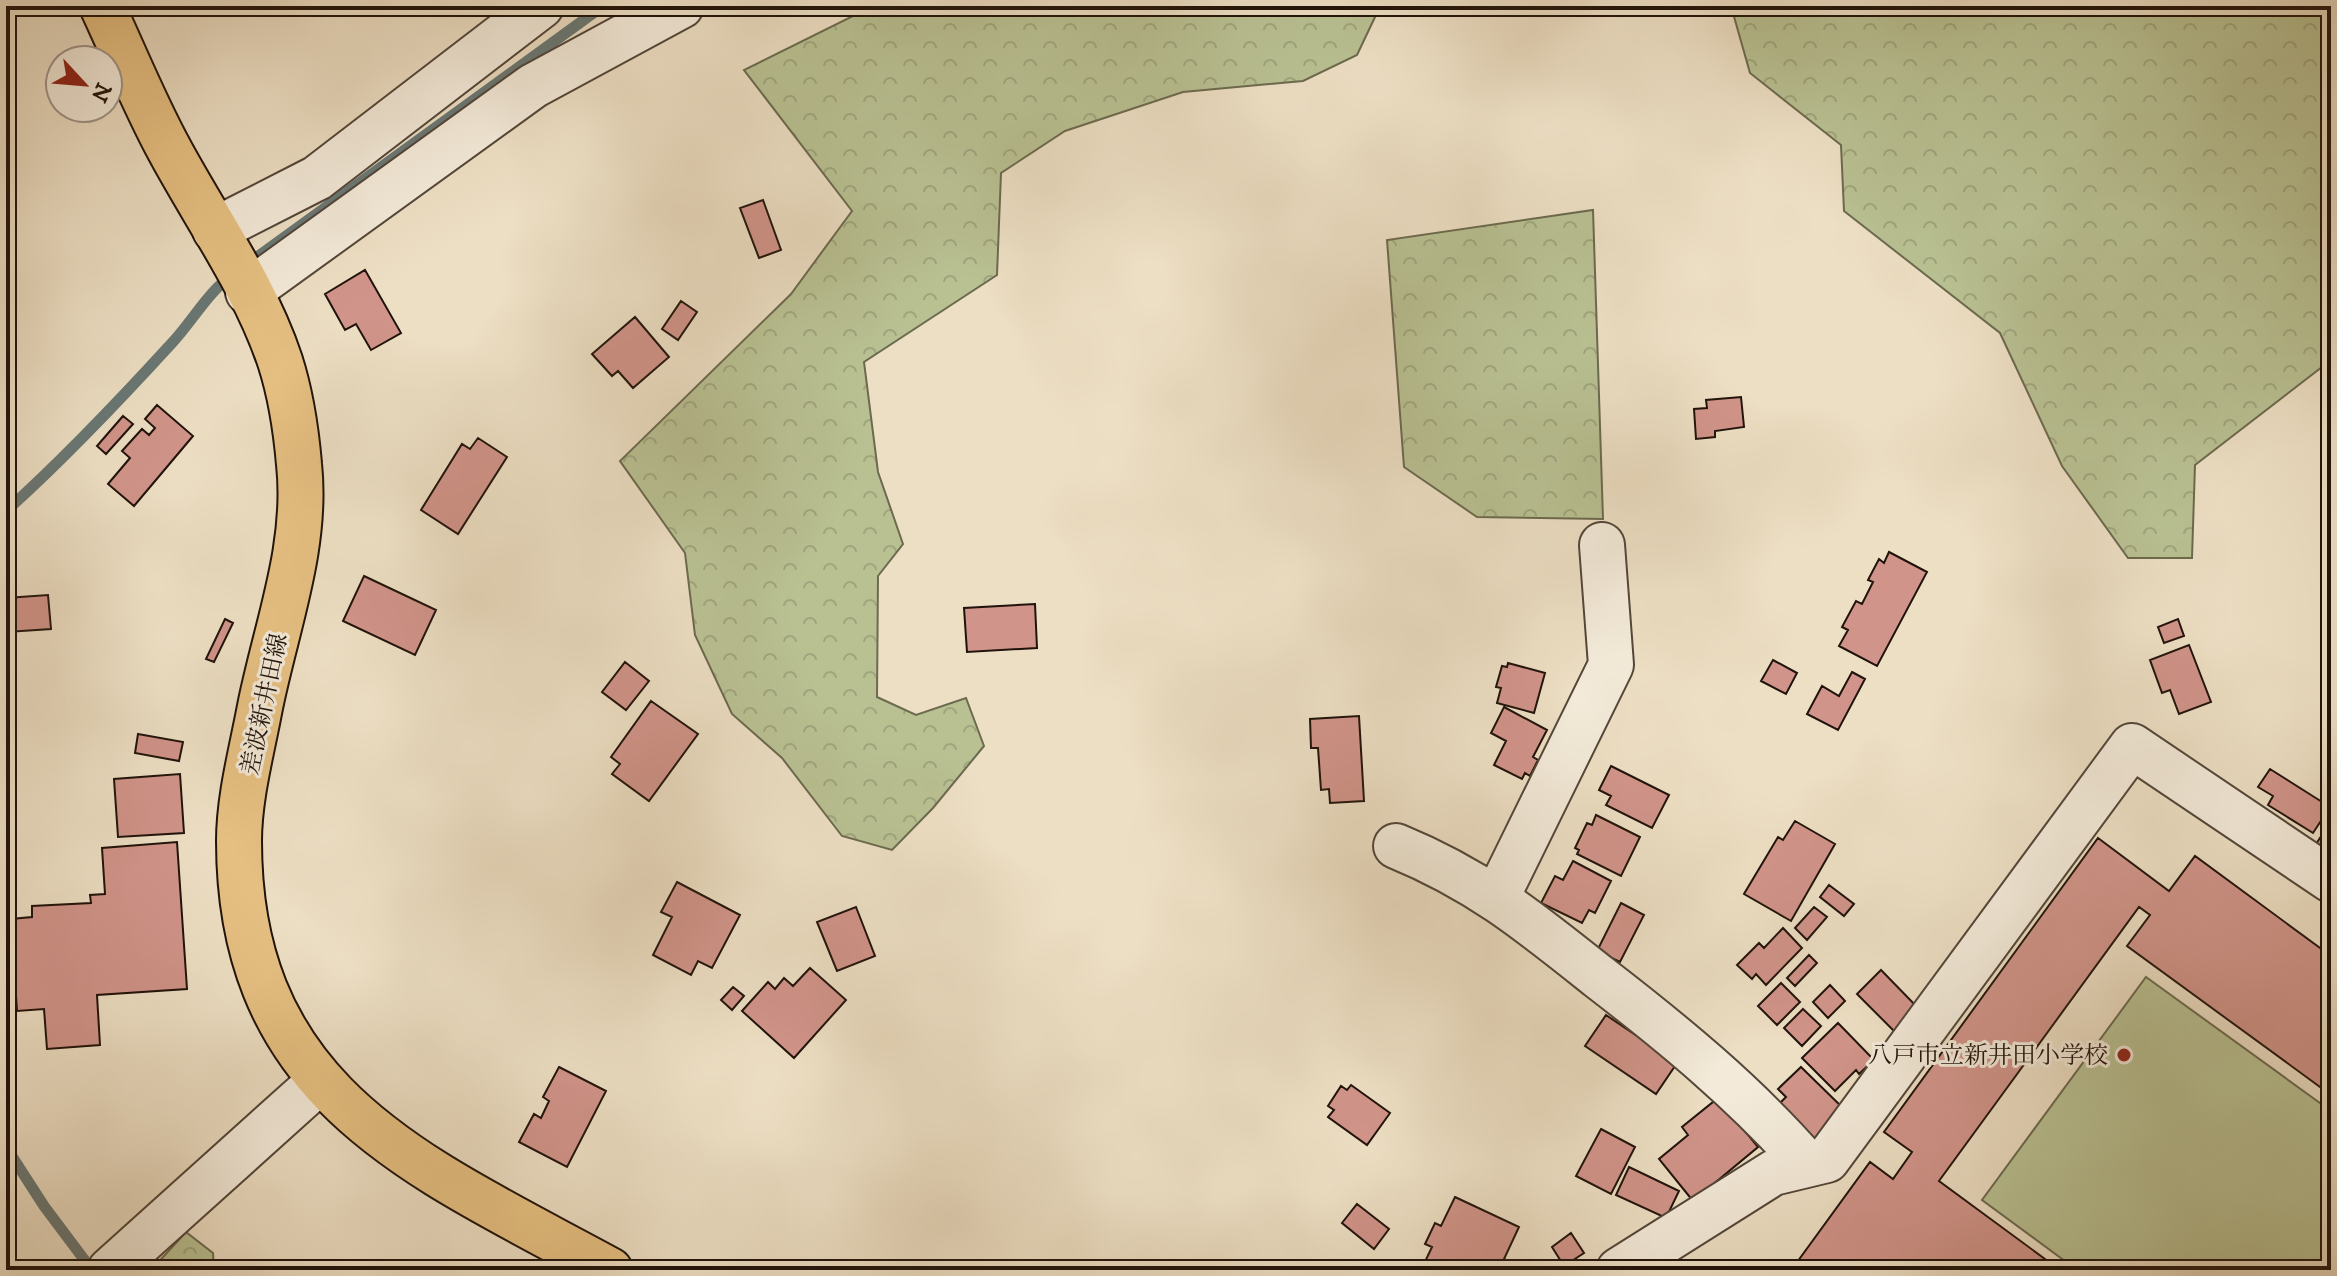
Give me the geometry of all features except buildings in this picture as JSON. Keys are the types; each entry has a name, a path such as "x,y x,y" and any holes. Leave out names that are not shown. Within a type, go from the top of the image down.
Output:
{"main road":[{"name":"差波新井田線","path":"102,6 166,143 248,292 279,358 291,401 300,470 298,526 288,596 265,684 239,836 241,906 256,969 283,1027 320,1081 350,1113 403,1154 610,1270"}],"street":[{"path":"215,230 317,178 541,6"},
{"path":"248,292 533,86 681,6"},
{"path":"1497,897 1611,665 1602,545"},
{"path":"1619,1270 1773,1173 1827,1160 2132,746 2331,880"},
{"path":"1396,846 1446,866 1497,897 1703,1061 1807,1164"},
{"path":"110,1270 320,1081"}],"green space":[{"path":"873,6 1373,6 1375,17 1357,55 1303,81 1183,92 1065,131 1001,173 997,275 864,362 878,472 903,544 878,576 877,697 916,715 966,698 984,746 933,808 892,850 842,836 782,758 732,714 695,635 685,553 620,461 791,294 852,211 744,70"},
{"path":"1731,6 2331,6 2331,360 2195,465 2192,558 2128,558 2062,466 2000,333 1844,211 1841,145 1750,73"},
{"path":"1593,210 1603,519 1477,517 1404,467 1387,240"},
{"path":"2146,977 2331,1111 2331,1270 2077,1270 1982,1200"},
{"path":"186,1232 213,1253 214,1270 151,1270"}],"waterway":[{"path":"246,265 603,6"},
{"path":"6,511 111,409 179,335 215,290 232,275"},
{"path":"6,1147 44,1206 92,1270"}],"place":[{"name":"八戸市立新井田小学校","path":"2124,1055"}]}
